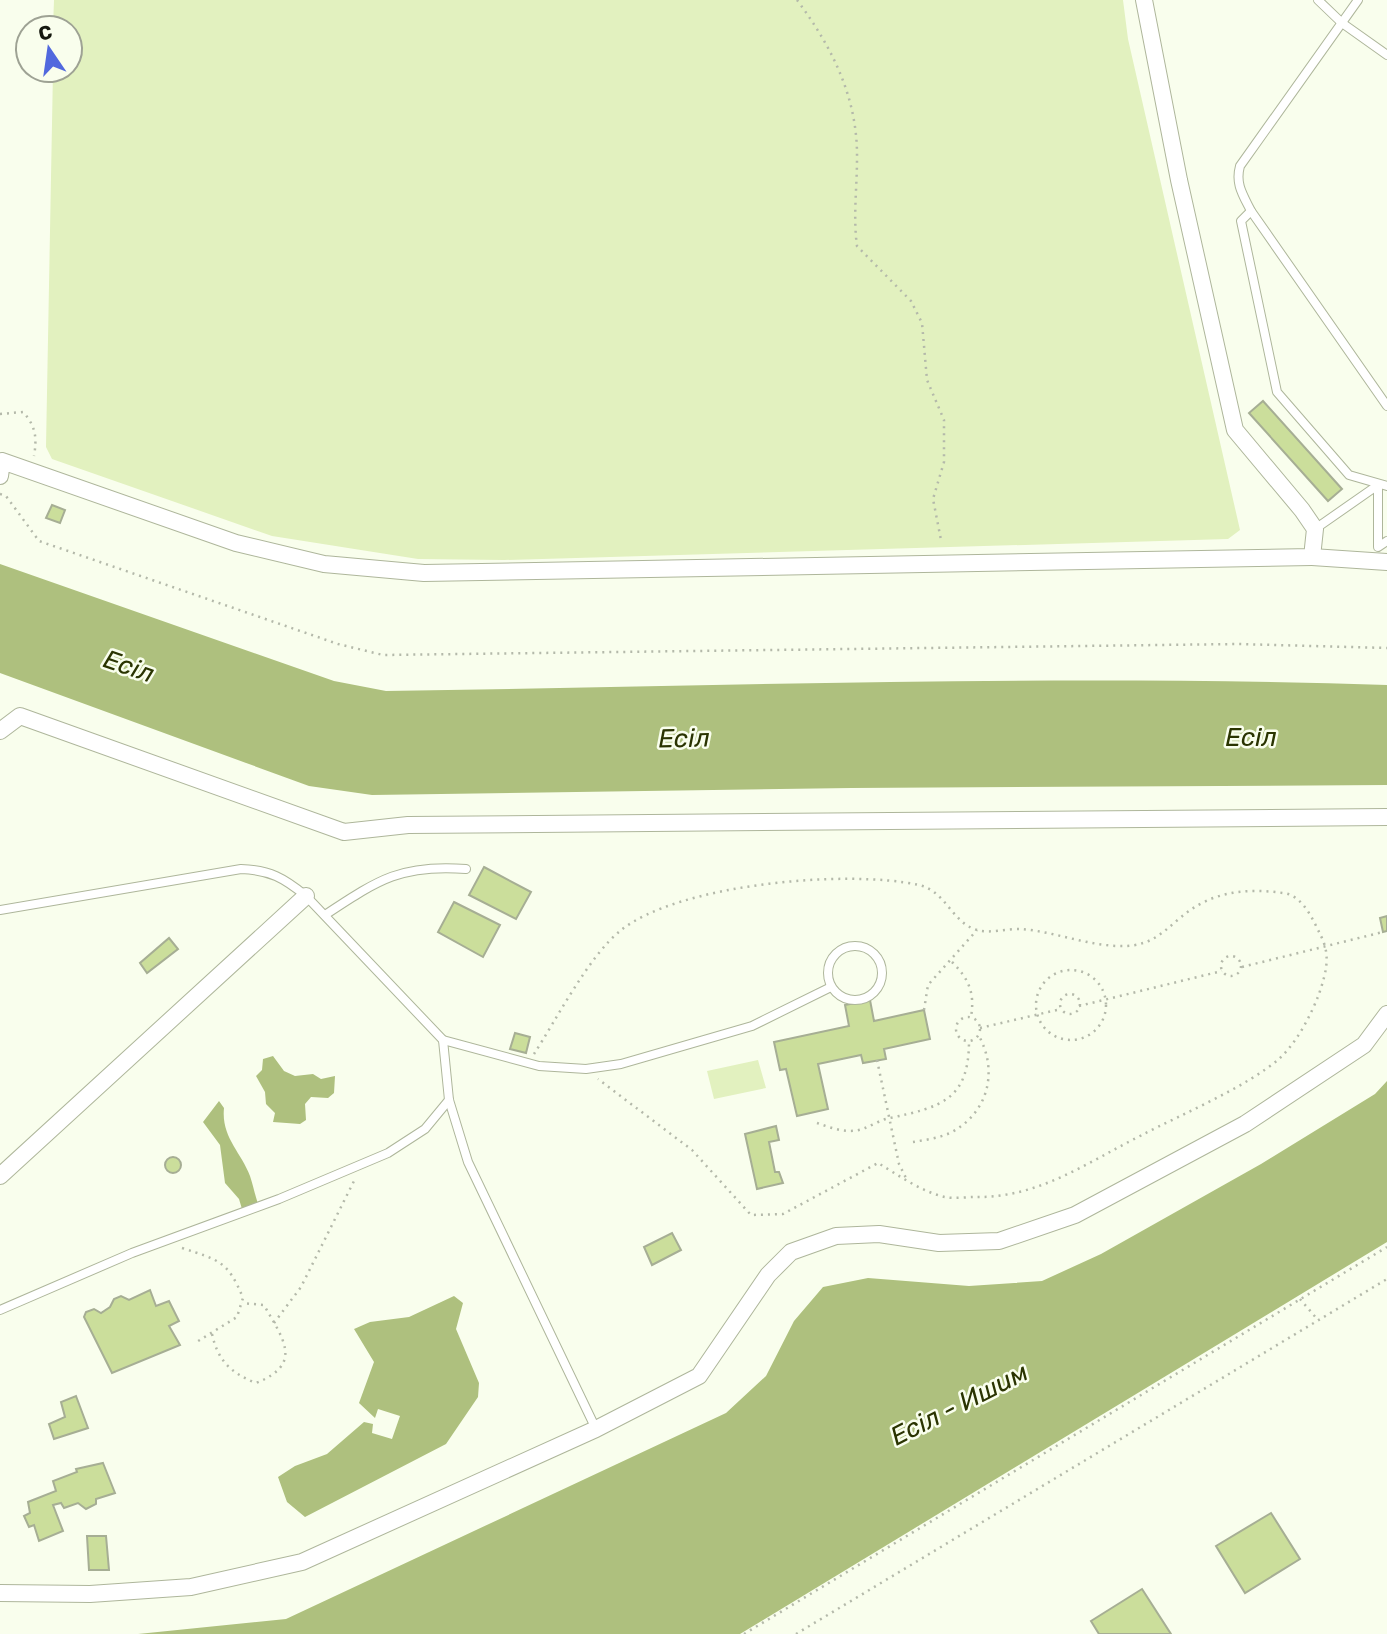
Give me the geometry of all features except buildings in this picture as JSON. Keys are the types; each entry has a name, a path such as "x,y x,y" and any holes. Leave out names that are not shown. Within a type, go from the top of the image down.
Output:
{"street":[{"path":"1144,0 1179,180 1235,430 1303,510 1315,529 1311,557"},
{"path":"0,476 2,461 236,543 324,564 424,573 1311,557 1387,562"},
{"path":"0,731 20,716 344,832 408,825 1387,817"},
{"path":"0,1176 306,896"},
{"path":"0,1593 90,1594 191,1587 302,1562 596,1429 699,1376 768,1275 791,1252 836,1236 879,1234 939,1243 999,1241 1075,1215 1245,1124 1364,1045 1387,1014"}],"lane":[{"path":"1318,0 1342,23 1387,55"},
{"path":"1358,0 1240,166 1239,188 1251,211 1387,406"},
{"path":"1251,211 1241,221 1277,392 1349,475 1383,485"},
{"path":"1315,529 1383,485"},
{"path":"1383,485 1378,547 1387,541"},
{"path":"325,915 395,874 438,867 467,869"},
{"path":"0,910 241,869 264,870 283,878 306,896 443,1041 528,1063 586,1069 621,1064 752,1026 831,987"},
{"path":"860,946 874,953 882,967 882,982 873,995 858,1001 842,998 831,987 827,972 832,957 845,947 860,946"},
{"path":"443,1041 449,1100 468,1163 596,1429"},
{"path":"0,1310 388,1153 425,1129 449,1100"}],"path":[{"path":"797,0 824,36 843,76 851,106 858,155 857,246 911,301 922,323 927,380 944,420 944,462 933,499 941,540"},
{"path":"0,414 23,412 32,422 37,440 31,469"},
{"path":"0,494 6,496 39,541 338,644 383,655 1237,644 1387,648"},
{"path":"528,1063 616,934 642,914 699,896 759,883 856,880 919,885 939,893 961,920 977,930 1018,929 1062,934 1117,946 1145,945 1198,905 1221,894 1259,891 1290,893 1309,911 1325,946 1328,967 1300,1032 1281,1057 1224,1093 1037,1190 1000,1198 945,1197 878,1163 783,1214 751,1214 692,1150 586,1069"},
{"path":"924,1010 928,985 952,962 977,930"},
{"path":"1079,1006 1076,996 1069,994 1060,1002 1061,1009 1067,1014 1074,1013 1079,1006 1222,971 1234,976 1242,967 1383,932"},
{"path":"1222,971 1223,959 1229,956 1240,960 1242,967"},
{"path":"952,962 964,973 975,997 971,1017"},
{"path":"1063,971 1086,973 1102,989 1105,1000 1105,1012 1093,1031 1072,1040 1051,1033 1037,1015 1036,1003 1044,982 1063,971"},
{"path":"980,1028 1061,1009"},
{"path":"913,1142 949,1133 966,1122 990,1084 991,1066 979,1036 980,1028 971,1017"},
{"path":"971,1017 964,1018 956,1030 959,1037 969,1041 979,1036"},
{"path":"817,1123 841,1131 861,1130 889,1118 926,1111 947,1102 965,1076 969,1041"},
{"path":"877,1060 900,1164 907,1180"},
{"path":"274,1323 301,1287 361,1164"},
{"path":"158,1244 207,1256 232,1270 243,1298 237,1317 195,1343"},
{"path":"747,1633 1387,1247"},
{"path":"796,1634 1387,1279"},
{"path":"1300,1299 1318,1320"},
{"path":"212,1334 215,1349 226,1367 256,1383 275,1376 285,1360 286,1343 264,1306 242,1303"}],"shaded area":[{"path":"54,0 1123,0 1128,39 1240,530 1228,539 504,560 418,559 272,536 52,459 46,447 53,84 84,84 84,14 54,14"},
{"path":"758,1060 766,1088 714,1099 707,1071"}],"water":[{"name":"Есіл","path":"0,564 334,681 386,691 1012,681 1387,685 1387,785 851,788 372,795 309,786 0,673"},
{"path":"273,1056 284,1071 295,1076 313,1074 321,1079 335,1076 334,1093 328,1098 311,1097 305,1104 306,1120 300,1124 273,1122 275,1113 266,1104 265,1092 256,1076 262,1070 263,1059"},
{"name":"Есіл - Ишим","path":"1387,1081 1387,1242 740,1634 138,1634 286,1619 726,1413 766,1376 794,1321 823,1287 868,1278 969,1286 1042,1281 1101,1254 1261,1164 1375,1094"},
{"path":"219,1101 224,1108 229,1136 250,1176 258,1204 242,1209 239,1199 225,1183 220,1145 203,1122"},
{"path":"454,1296 463,1303 456,1329 479,1383 478,1397 446,1444 305,1517 287,1502 278,1477 295,1466 327,1454 364,1422 373,1424 372,1433 392,1439 400,1416 378,1409 375,1418 359,1403 374,1362 354,1329 370,1322 409,1317"}]}
